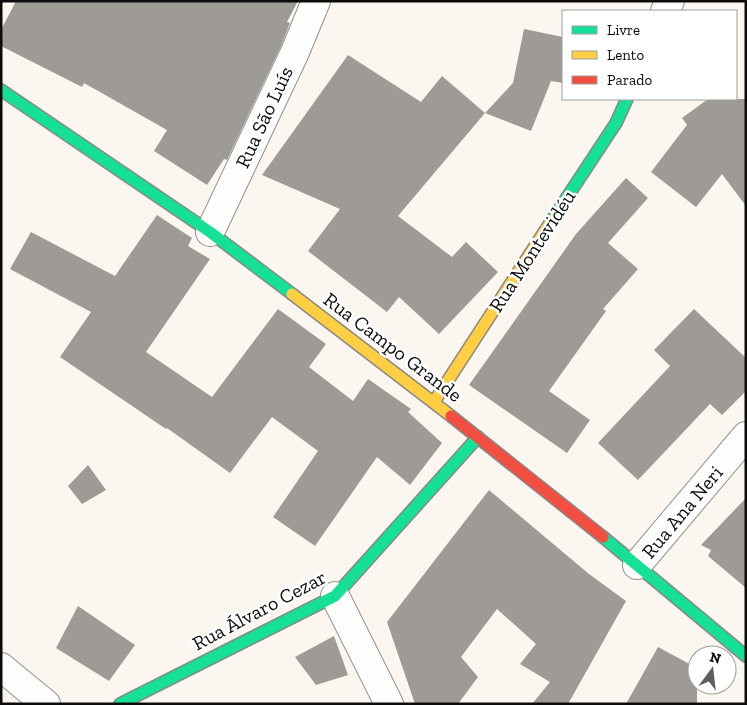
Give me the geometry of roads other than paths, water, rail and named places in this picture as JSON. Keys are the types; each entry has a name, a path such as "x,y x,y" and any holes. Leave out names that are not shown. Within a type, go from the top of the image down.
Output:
{"street":[{"name":"Rua São Luís","path":"210,232 295,52 316,1"},
{"name":"Rua Campo Grande","path":"1,90 210,232 434,402 637,564 746,656"},
{"name":"Rua Montevidéu","path":"434,402 616,124 627,100"},
{"name":"Rua Ana Neri","path":"637,564 746,436"},
{"name":"Rua Álvaro Cezar","path":"120,704 335,596 478,437"},
{"path":"335,596 389,704"},
{"path":"1,667 46,704"}]}
